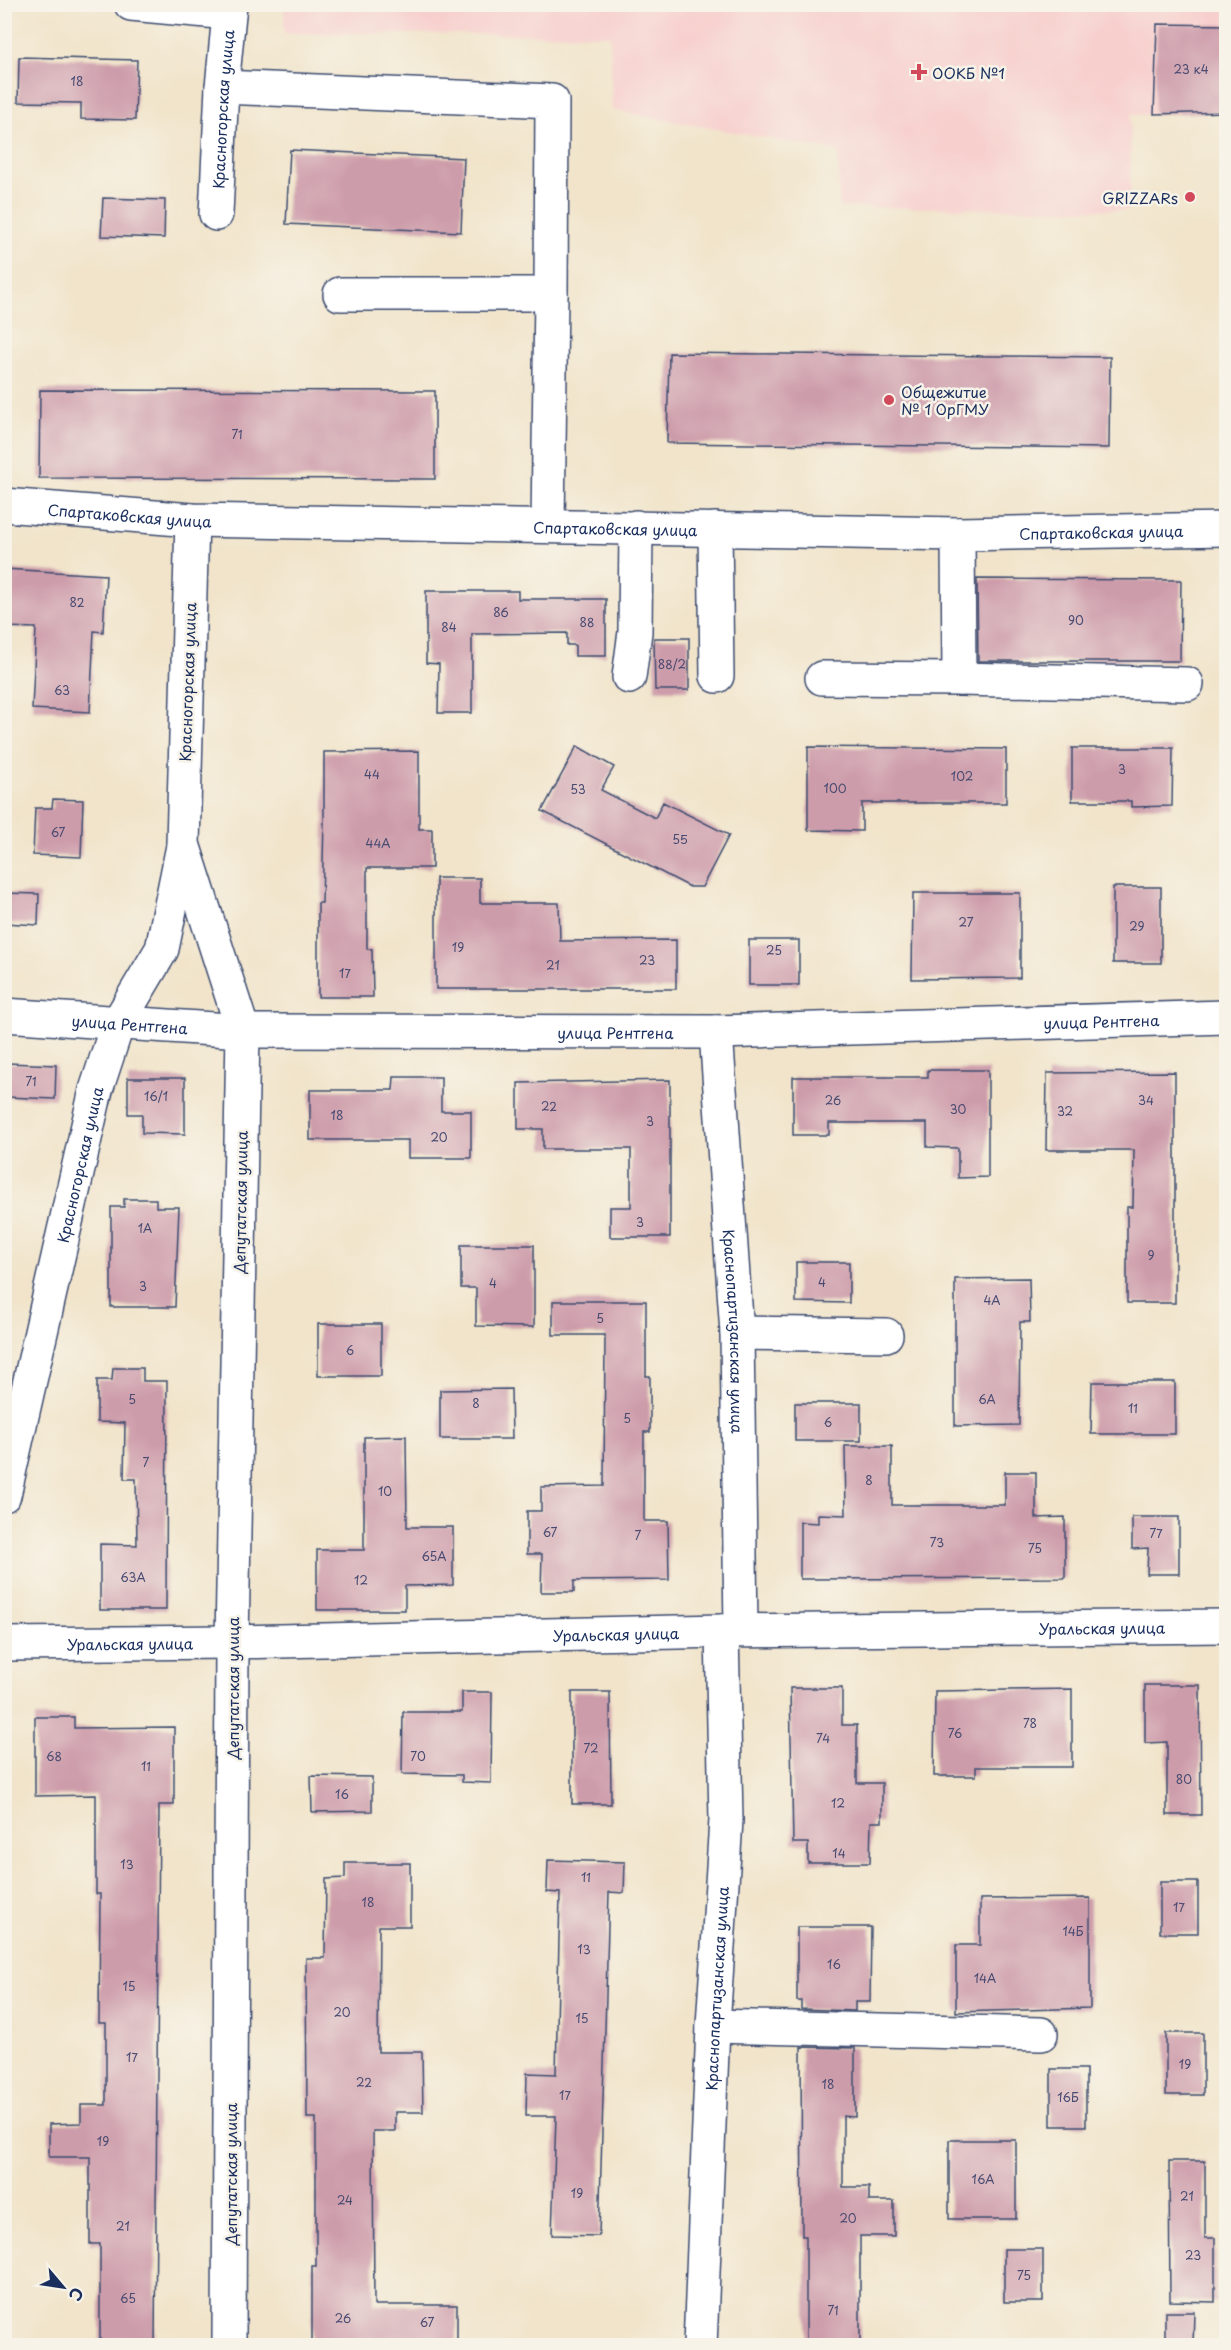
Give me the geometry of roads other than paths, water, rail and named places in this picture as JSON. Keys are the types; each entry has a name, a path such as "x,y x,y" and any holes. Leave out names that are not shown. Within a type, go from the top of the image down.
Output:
{"street":[{"path":"130,4 229,9"},
{"name":"Красногорская улица","path":"216,214 222,87 229,9"},
{"path":"222,87 552,100 548,526"},
{"path":"340,294 551,294"},
{"name":"Спартаковская улица","path":"4,505 192,520 958,534 1227,529"},
{"name":"Красногорская улица","path":"5,1494 96,1090 118,1023 162,949 183,844 192,520"},
{"path":"629,676 635,632 636,527"},
{"path":"714,529 717,676"},
{"path":"958,534 959,679"},
{"path":"822,678 1187,684"},
{"name":"Красногорская улица","path":"183,844 243,1031"},
{"name":"улица Рентгена","path":"4,1015 243,1031 716,1032 1227,1017"},
{"name":"Депутатская улица","path":"229,2346 232,1642 243,1031"},
{"name":"Краснопартизанская улица","path":"700,2346 713,2026 726,1820 737,1333 716,1032"},
{"path":"737,1333 885,1335"},
{"name":"Уральская улица","path":"4,1644 232,1642 731,1630 1227,1626"},
{"path":"713,2026 1041,2034"}],"place":[{"name":"ООКБ №1","path":"919,72"},
{"name":"GRIZZARs","path":"1190,197"},
{"name":"Общежитие № 1 ОрГМУ","path":"889,400"}]}
